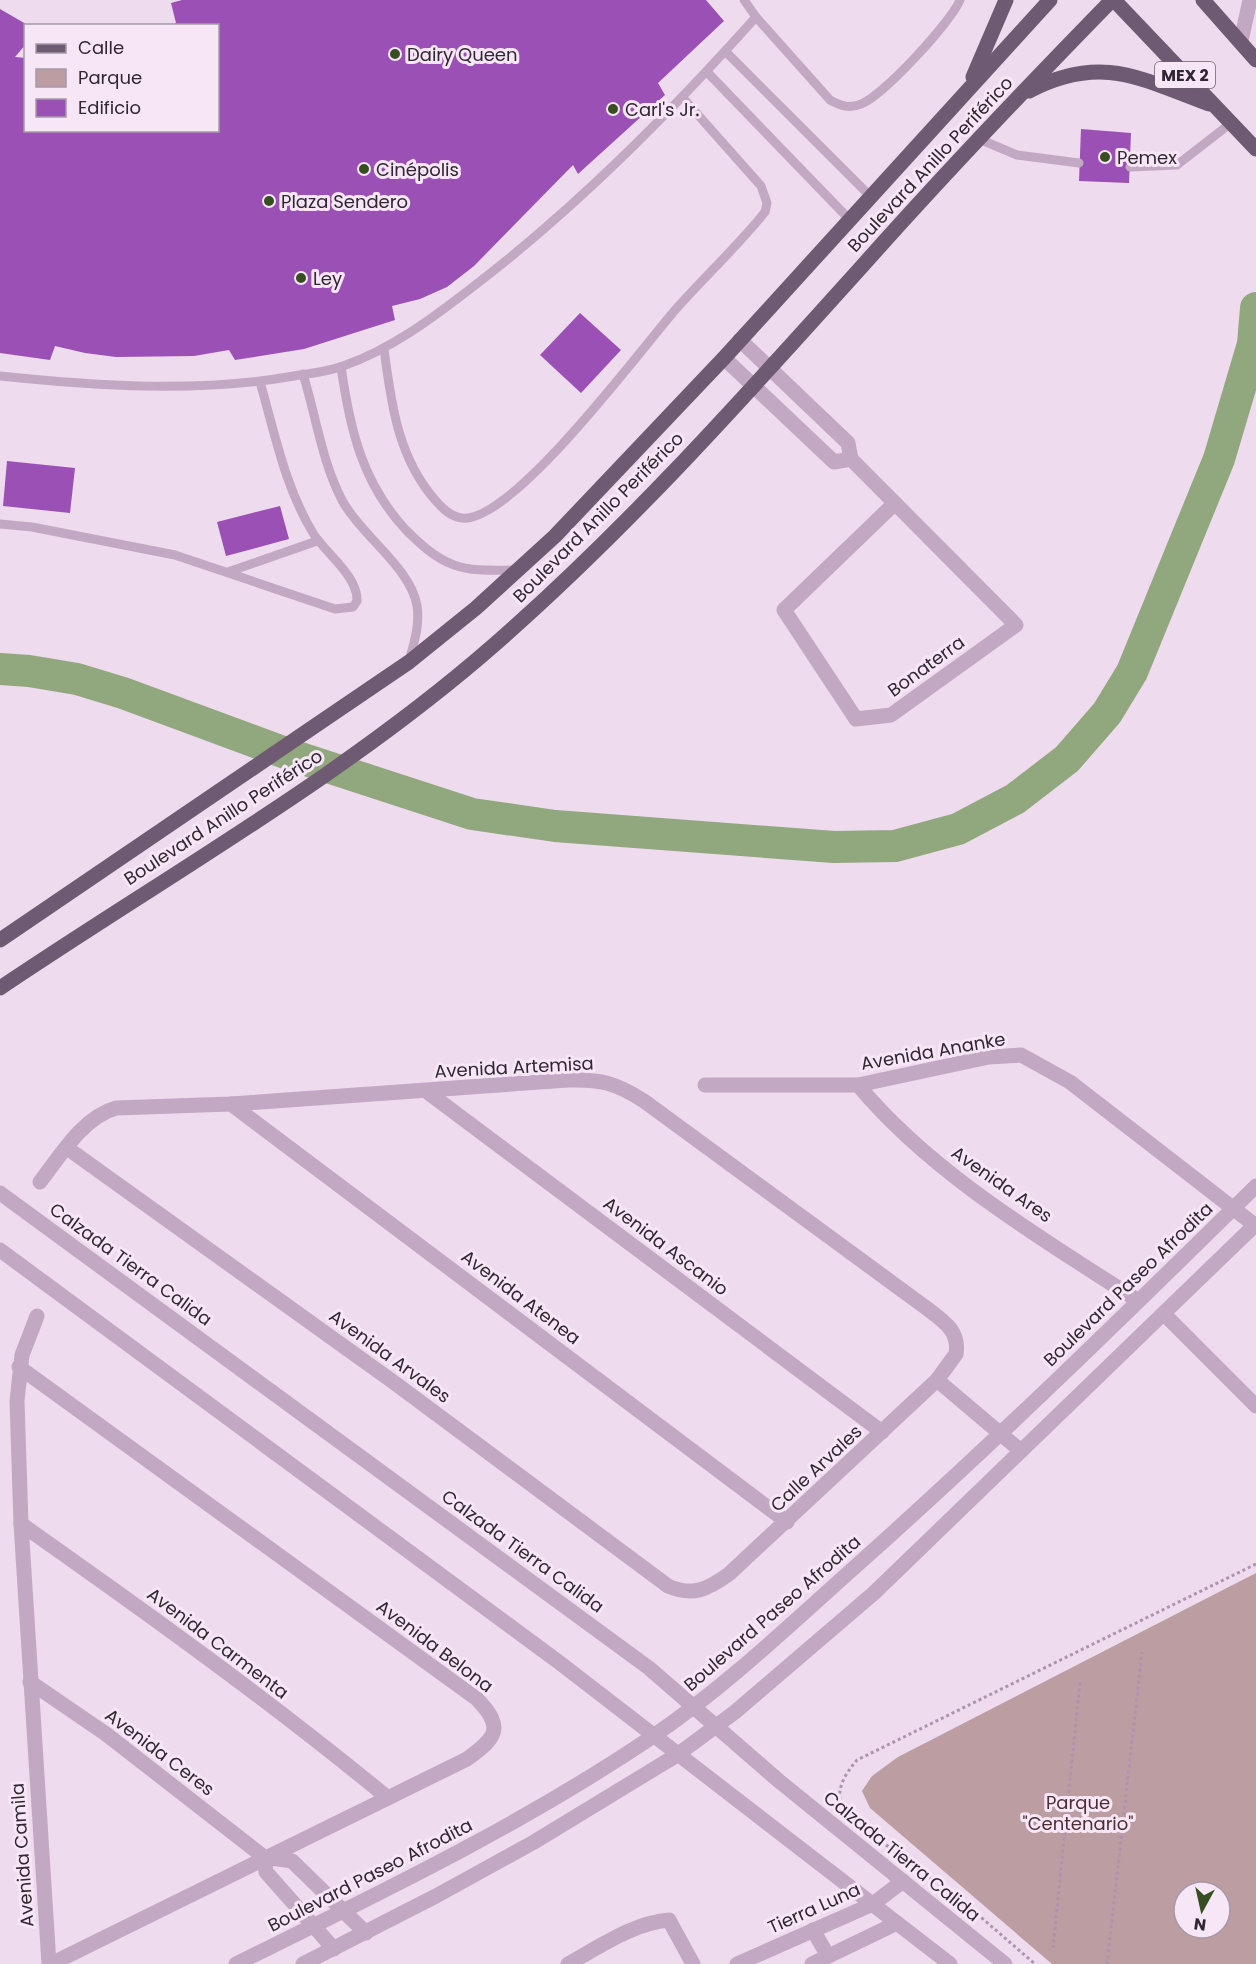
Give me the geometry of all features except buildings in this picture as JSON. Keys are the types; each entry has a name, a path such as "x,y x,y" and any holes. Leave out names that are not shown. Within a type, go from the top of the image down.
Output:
{"main road":[{"path":"965,92 1006,0"},
{"name":"Boulevard Anillo Periférico","path":"0,940 409,662 518,570 555,536 724,358 1050,0"},
{"name":"Boulevard Anillo Periférico","path":"0,988 366,747 489,649 539,605 594,554 772,369 1018,96 1113,0"},
{"name":"MEX 2","path":"1113,0 1256,149"},
{"path":"1203,0 1256,60"},
{"path":"1018,96 1051,79 1076,72 1103,71 1145,81 1213,105"}],"street":[{"path":"1241,41 1250,0"},
{"path":"724,358 834,462 850,459 848,443 740,340"},
{"path":"793,422 810,406"},
{"name":"Bonaterra","path":"850,459 895,503 1016,625 891,715 856,719 784,610 895,503"},
{"name":"Avenida Ananke","path":"705,1085 858,1085 989,1057 1021,1055 1070,1082 1256,1225"},
{"name":"Avenida Artemisa","path":"40,1182 67,1148 103,1112 129,1106 231,1104 568,1080 604,1081 621,1086 947,1324 956,1340 956,1354"},
{"name":"Avenida Ares","path":"858,1085 906,1137 961,1181 1137,1300"},
{"name":"Avenida Ascanio","path":"426,1091 882,1432"},
{"name":"Avenida Atenea","path":"231,1104 787,1522"},
{"name":"Avenida Arvales","path":"67,1148 392,1381 668,1586 690,1593"},
{"name":"Boulevard Paseo Afrodita","path":"236,1964 446,1861 571,1789 654,1736 694,1706 747,1664 1002,1434 1256,1186"},
{"name":"Calzada Tierra Calida","path":"0,1193 596,1629 694,1706 779,1781 1005,1964"},
{"path":"303,1964 366,1933 534,1842 677,1755 716,1726 768,1685 874,1593 1256,1225"},
{"path":"0,1250 541,1649 950,1964"},
{"path":"1164,1314 1256,1406"},
{"name":"Avenida Camila","path":"37,1316 19,1367 21,1524 50,1964"},
{"name":"Calle Arvales","path":"690,1593 702,1591 729,1574 787,1522 937,1380 956,1354"},
{"name":"Avenida Belona","path":"19,1367 477,1699 489,1712 495,1729 486,1745 467,1759 50,1964"},
{"path":"937,1380 1021,1451"},
{"name":"Avenida Carmenta","path":"21,1524 155,1618 334,1754 388,1798"},
{"name":"Avenida Ceres","path":"30,1682 106,1734 264,1857 292,1861 346,1911 366,1933"},
{"name":"Avenida Ceres","path":"264,1857 266,1872 334,1949"},
{"name":"Tierra Luna","path":"738,1964 757,1960 813,1930 873,1904 903,1881"},
{"path":"568,1964 636,1928 653,1921 669,1920 693,1964"},
{"path":"812,1964 897,1923"},
{"path":"813,1930 828,1956"}],"lane":[{"path":"744,0 756,17 830,100 852,107 863,104 877,95 947,23 960,0"},
{"path":"0,376 142,385 260,381 341,367 384,349 500,267 557,218 683,98 756,17"},
{"path":"726,52 871,197"},
{"path":"707,72 850,220"},
{"path":"384,349 393,412 402,445 430,494 453,516 463,519 474,518 497,505 521,485 582,423 675,310 765,212 767,203 761,186 683,98"},
{"path":"1130,167 1177,165 1231,123"},
{"path":"980,139 1017,155 1079,163"},
{"path":"341,367 352,432 360,458 373,487 392,514 419,543 439,559 456,566 518,570"},
{"path":"303,374 322,444 342,501 355,520 401,572 413,591 417,607 417,629 409,662"},
{"path":"0,524 147,548 228,572 335,609 353,607 357,601 354,585 317,541 290,491 260,381"},
{"path":"228,572 317,541"}],"path":[{"path":"846,1816 840,1798 843,1776 857,1760 1256,1564"},
{"path":"1107,1964 1142,1652"},
{"path":"1053,1948 1080,1682"},
{"path":"879,1839 976,1913 1035,1964"}],"green space":[{"name":"Parque \"Centenario\"","path":"1256,1573 1256,1964 1052,1964 870,1808 862,1791 872,1776 898,1757"}],"waterway":[{"path":"0,669 77,679 123,693 291,755 472,814 555,826 834,847 895,846 958,829 1015,799 1067,759 1107,713 1132,672 1219,459 1253,344 1256,308"}],"place":[{"name":"Dairy Queen","path":"395,54"},
{"name":"Carl's Jr.","path":"613,109"},
{"name":"Pemex","path":"1105,157"},
{"name":"Cinépolis","path":"364,169"},
{"name":"Plaza Sendero","path":"269,201"},
{"name":"Ley","path":"301,278"}]}
